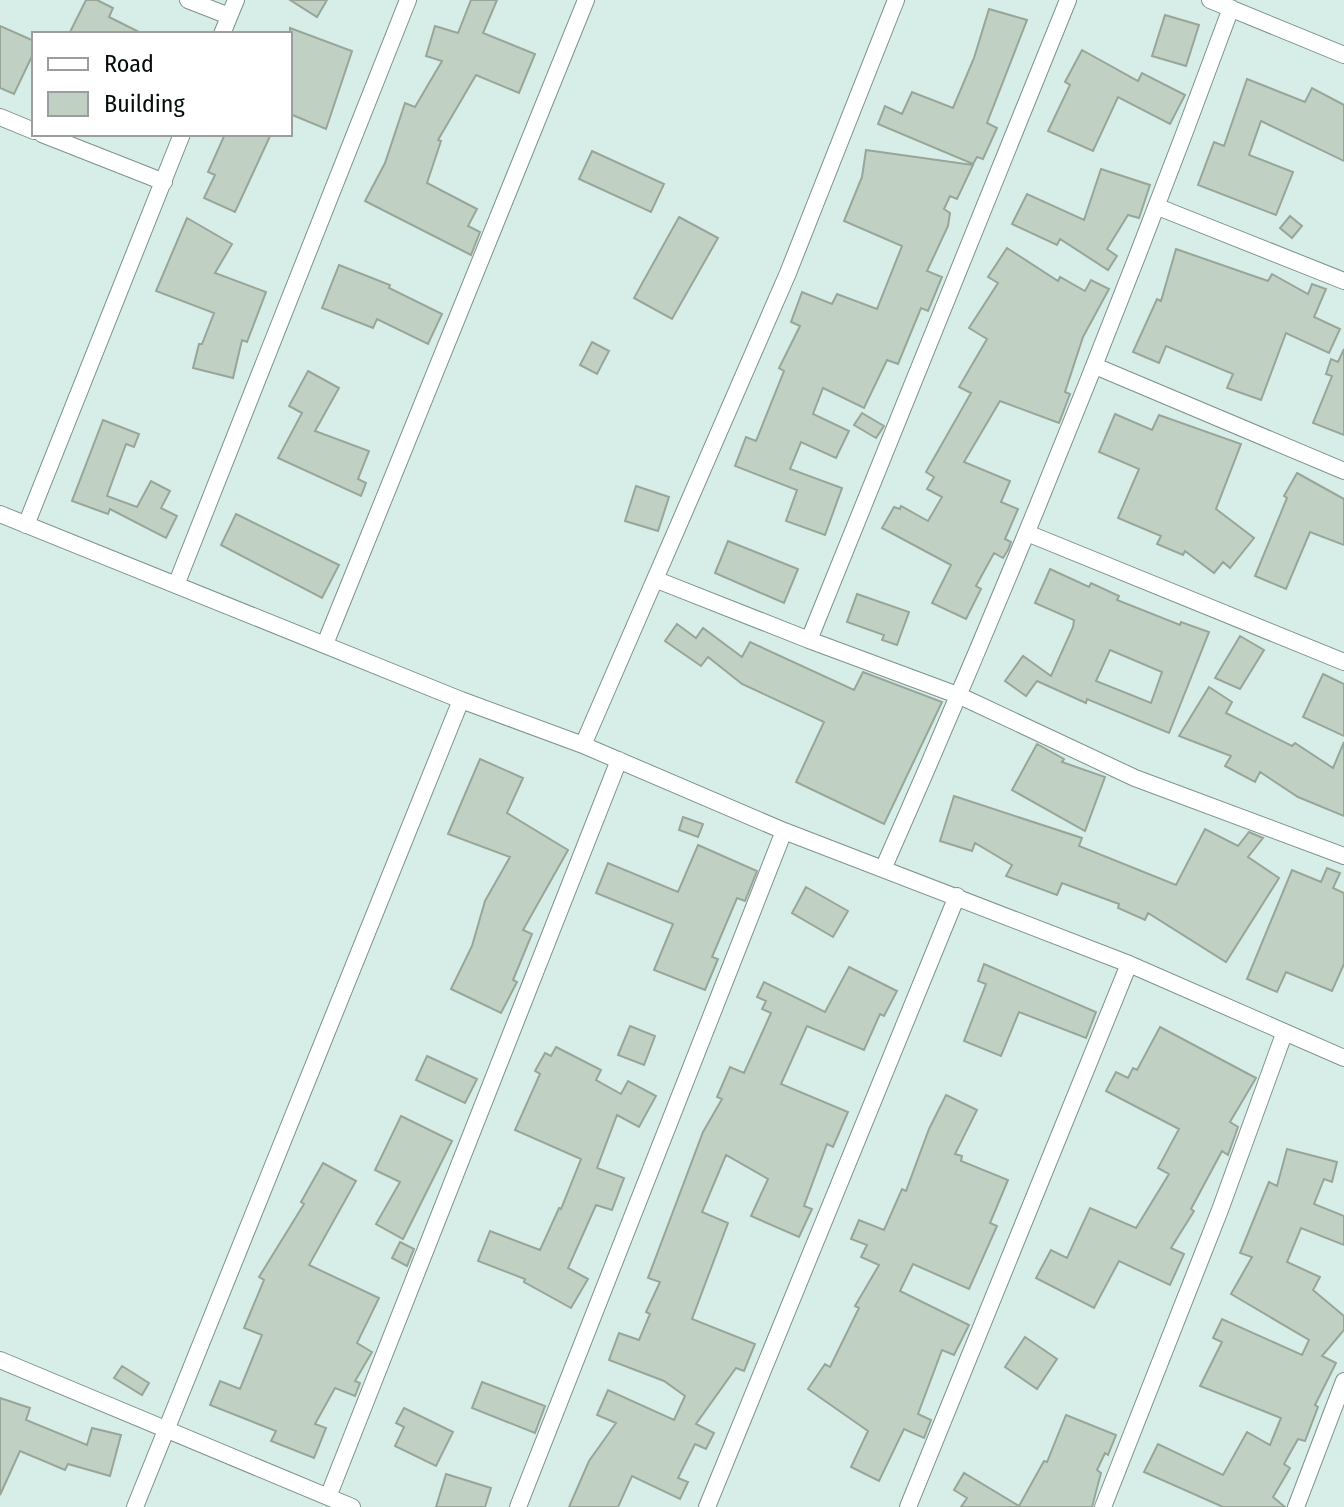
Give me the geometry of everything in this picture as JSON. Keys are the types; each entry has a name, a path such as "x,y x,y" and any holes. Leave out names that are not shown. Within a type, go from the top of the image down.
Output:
{"street":[{"path":"188,0 232,8 223,32"},
{"path":"176,585 408,0"},
{"path":"325,644 586,0"},
{"path":"583,745 788,273 896,0"},
{"path":"809,640 1068,0"},
{"path":"1210,0 1344,55"},
{"path":"883,869 960,696 1095,366 1158,207 1231,8"},
{"path":"0,117 32,130"},
{"path":"47,136 164,182"},
{"path":"26,525 181,136"},
{"path":"1158,207 1344,281"},
{"path":"1095,366 1344,471"},
{"path":"0,514 461,700 583,745 784,831 1129,964 1344,1058"},
{"path":"1027,533 1344,662"},
{"path":"657,580 960,696 1135,778 1344,856"},
{"path":"135,1507 461,700"},
{"path":"328,1497 619,760"},
{"path":"518,1507 784,831"},
{"path":"707,1507 957,896"},
{"path":"908,1507 1129,964"},
{"path":"1103,1507 1220,1210 1284,1034"},
{"path":"0,1360 352,1507"},
{"path":"1296,1507 1344,1381"}],"building":[{"path":"86,0 97,0 113,8 109,17 139,32 70,32"},
{"path":"290,0 327,0 317,17"},
{"path":"471,0 497,0 483,33 535,54 519,93 476,75 438,140 441,141 427,183 477,209 468,226 480,232 471,255 365,201 385,163 405,103 415,107 442,61 426,56 435,26 458,33"},
{"path":"989,9 1027,20 987,123 997,128 983,159 977,157 973,164 878,124 885,106 902,114 912,92 953,108 974,58"},
{"path":"1165,15 1199,25 1186,66 1152,56"},
{"path":"0,26 32,40 32,56 14,94 0,88"},
{"path":"290,28 352,51 326,129 292,115"},
{"path":"1082,50 1138,81 1142,73 1185,95 1170,124 1118,97 1093,151 1048,131 1070,85 1065,82"},
{"path":"1247,79 1305,102 1312,88 1344,105 1344,161 1261,121 1249,155 1293,172 1276,215 1198,185 1214,142 1224,146"},
{"path":"224,136 270,136 235,212 204,198 215,175 208,172"},
{"path":"866,150 973,165 957,199 950,196 944,209 950,213 948,226 927,271 942,277 928,311 921,308 898,364 887,360 864,408 823,388 813,414 849,431 836,458 801,442 790,469 842,488 825,535 786,521 797,490 735,466 746,437 756,441 784,371 779,368 800,326 791,322 802,292 832,304 837,294 877,309 902,246 844,221 862,177"},
{"path":"592,151 664,184 651,212 579,179"},
{"path":"1101,169 1150,185 1139,218 1128,215 1107,249 1117,256 1108,270 1060,239 1057,245 1012,224 1027,194 1084,220"},
{"path":"1290,216 1302,226 1292,238 1280,228"},
{"path":"679,217 718,238 672,319 634,298"},
{"path":"187,218 232,244 215,273 266,292 247,342 242,340 233,378 193,368 199,344 202,344 214,313 156,291"},
{"path":"1007,248 1058,281 1060,277 1085,291 1091,280 1109,289 1083,337 1065,392 1070,394 1059,423 1000,401 964,462 1010,481 1001,502 1018,509 1005,539 1011,542 1008,550 1003,558 994,553 976,586 981,589 966,619 932,603 951,565 882,528 894,507 900,509 901,506 928,521 942,497 927,489 934,477 926,472 971,393 959,387 987,339 969,328 998,283 988,277"},
{"path":"1176,249 1268,281 1272,274 1308,294 1312,284 1326,289 1314,317 1340,329 1329,353 1286,333 1261,400 1227,388 1233,374 1166,346 1159,363 1133,352 1157,299 1161,301"},
{"path":"339,265 390,285 389,288 442,314 428,344 377,319 373,328 322,308"},
{"path":"592,342 609,351 597,374 580,365"},
{"path":"1344,349 1344,435 1313,423 1332,376 1326,374 1331,359 1338,362"},
{"path":"308,371 339,388 315,431 369,451 358,479 366,483 361,496 278,458 302,413 289,406"},
{"path":"862,413 884,426 876,438 854,425"},
{"path":"1115,414 1152,430 1159,415 1241,444 1216,509 1254,538 1230,568 1223,562 1214,573 1185,551 1183,555 1157,544 1161,536 1118,518 1139,469 1099,452"},
{"path":"103,420 139,434 134,447 126,444 107,496 137,507 151,481 170,491 161,508 177,516 166,538 110,509 108,514 72,501"},
{"path":"1297,473 1344,499 1344,545 1310,532 1286,589 1255,576 1287,498 1284,496"},
{"path":"636,486 669,497 658,531 625,521"},
{"path":"236,514 339,565 322,598 221,545"},
{"path":"728,541 798,569 784,603 715,573"},
{"path":"1050,569 1089,587 1091,583 1119,596 1117,600 1180,625 1181,622 1209,632 1169,733 1087,699 1086,703 1037,681 1026,696 1005,681 1023,656 1051,676 1073,627 1074,620 1035,603","holes":["1110,650 1162,672 1151,703 1096,681"]},
{"path":"857,594 909,612 897,645 882,640 884,635 847,622"},
{"path":"677,624 696,638 703,628 742,657 750,642 854,690 863,672 942,702 884,824 796,782 824,722 742,684 708,657 701,666 665,641"},
{"path":"1240,636 1264,650 1240,689 1215,678"},
{"path":"1323,674 1344,684 1344,736 1303,717"},
{"path":"1209,687 1232,702 1226,713 1292,746 1295,743 1333,768 1344,742 1344,816 1298,797 1260,772 1255,782 1225,766 1231,756 1179,736"},
{"path":"1037,744 1064,759 1062,762 1105,777 1085,831 1012,790"},
{"path":"480,759 523,778 507,813 568,850 523,930 532,934 513,980 517,982 501,1013 451,989 472,946 485,901 510,857 448,834"},
{"path":"954,796 1082,838 1079,846 1176,885 1205,829 1238,846 1249,832 1263,838 1248,857 1279,878 1226,962 1148,913 1145,920 1118,908 1119,904 1062,883 1057,895 1006,876 1012,865 975,843 972,851 940,841"},
{"path":"683,817 703,824 698,837 679,830"},
{"path":"698,845 757,871 745,901 737,898 712,957 718,959 705,990 654,970 673,924 596,893 608,863 678,892"},
{"path":"1327,868 1340,873 1333,888 1344,893 1344,964 1332,991 1286,972 1277,992 1247,979 1292,870 1321,882"},
{"path":"806,887 848,911 833,937 792,913"},
{"path":"984,964 1096,1012 1086,1038 1019,1012 1001,1056 964,1041 986,984 978,981"},
{"path":"849,967 897,991 884,1016 880,1014 864,1050 807,1026 781,1084 848,1112 833,1147 827,1144 804,1206 812,1209 799,1237 751,1216 768,1179 726,1155 702,1212 728,1223 692,1319 755,1344 744,1371 736,1368 696,1424 714,1433 706,1449 695,1444 678,1478 688,1482 680,1499 632,1476 618,1507 569,1507 589,1461 616,1423 597,1415 608,1390 674,1420 685,1396 664,1381 609,1360 619,1333 639,1340 650,1314 646,1312 660,1282 648,1278 703,1132 722,1099 717,1097 730,1067 744,1073 771,1013 762,1009 766,1001 757,997 764,982 825,1012"},
{"path":"630,1026 655,1036 644,1065 618,1055"},
{"path":"1160,1027 1256,1078 1230,1122 1238,1127 1228,1155 1222,1151 1191,1209 1194,1211 1171,1248 1184,1254 1170,1285 1119,1261 1094,1308 1036,1278 1051,1250 1067,1258 1090,1208 1136,1228 1169,1174 1158,1168 1179,1129 1106,1091 1116,1072 1128,1078 1133,1068 1137,1070"},
{"path":"556,1047 601,1070 596,1080 621,1094 628,1081 656,1096 639,1127 617,1115 597,1168 624,1178 612,1210 596,1205 568,1268 588,1279 571,1308 524,1282 525,1279 478,1261 490,1231 540,1250 581,1159 515,1130 540,1074 535,1071 545,1053 551,1056"},
{"path":"427,1056 477,1079 465,1103 416,1080"},
{"path":"946,1095 977,1110 955,1154 962,1156 961,1161 1008,1180 990,1223 997,1226 969,1289 913,1264 900,1291 969,1325 954,1355 942,1350 918,1414 931,1420 924,1438 904,1429 879,1481 851,1467 868,1431 808,1389 825,1364 830,1367 859,1308 855,1306 879,1265 861,1257 867,1245 851,1239 859,1220 884,1230 902,1189 906,1191 929,1129"},
{"path":"401,1116 452,1141 403,1239 376,1224 400,1182 375,1170"},
{"path":"1287,1149 1337,1162 1332,1182 1324,1179 1314,1204 1344,1216 1344,1245 1301,1228 1287,1262 1320,1277 1313,1290 1344,1316 1344,1330 1322,1356 1336,1363 1315,1405 1318,1407 1305,1441 1298,1439 1284,1464 1290,1468 1273,1497 1285,1507 1223,1507 1144,1472 1158,1444 1223,1475 1247,1432 1270,1445 1281,1418 1200,1386 1222,1342 1213,1338 1222,1319 1302,1355 1309,1340 1231,1294 1252,1257 1240,1253 1269,1182 1277,1186"},
{"path":"323,1163 356,1181 309,1265 379,1298 357,1343 372,1352 355,1381 360,1383 355,1396 335,1388 315,1424 326,1428 314,1458 271,1441 276,1431 210,1405 220,1381 240,1389 262,1335 244,1328 264,1280 259,1277 304,1204 301,1202"},
{"path":"400,1242 414,1249 407,1266 392,1258"},
{"path":"1025,1337 1057,1359 1037,1389 1005,1367"},
{"path":"122,1366 149,1383 142,1395 114,1378"},
{"path":"482,1382 545,1406 535,1433 472,1408"},
{"path":"0,1398 30,1408 26,1420 87,1445 92,1428 121,1435 110,1476 68,1464 65,1470 20,1451 0,1495"},
{"path":"404,1408 453,1432 436,1466 395,1446 404,1427 396,1423"},
{"path":"1066,1415 1116,1435 1108,1455 1105,1453 1097,1470 1101,1473 1092,1507 961,1507 967,1498 954,1490 964,1473 1019,1506 1044,1461 1047,1462"},
{"path":"446,1474 491,1488 485,1507 436,1507"}]}
